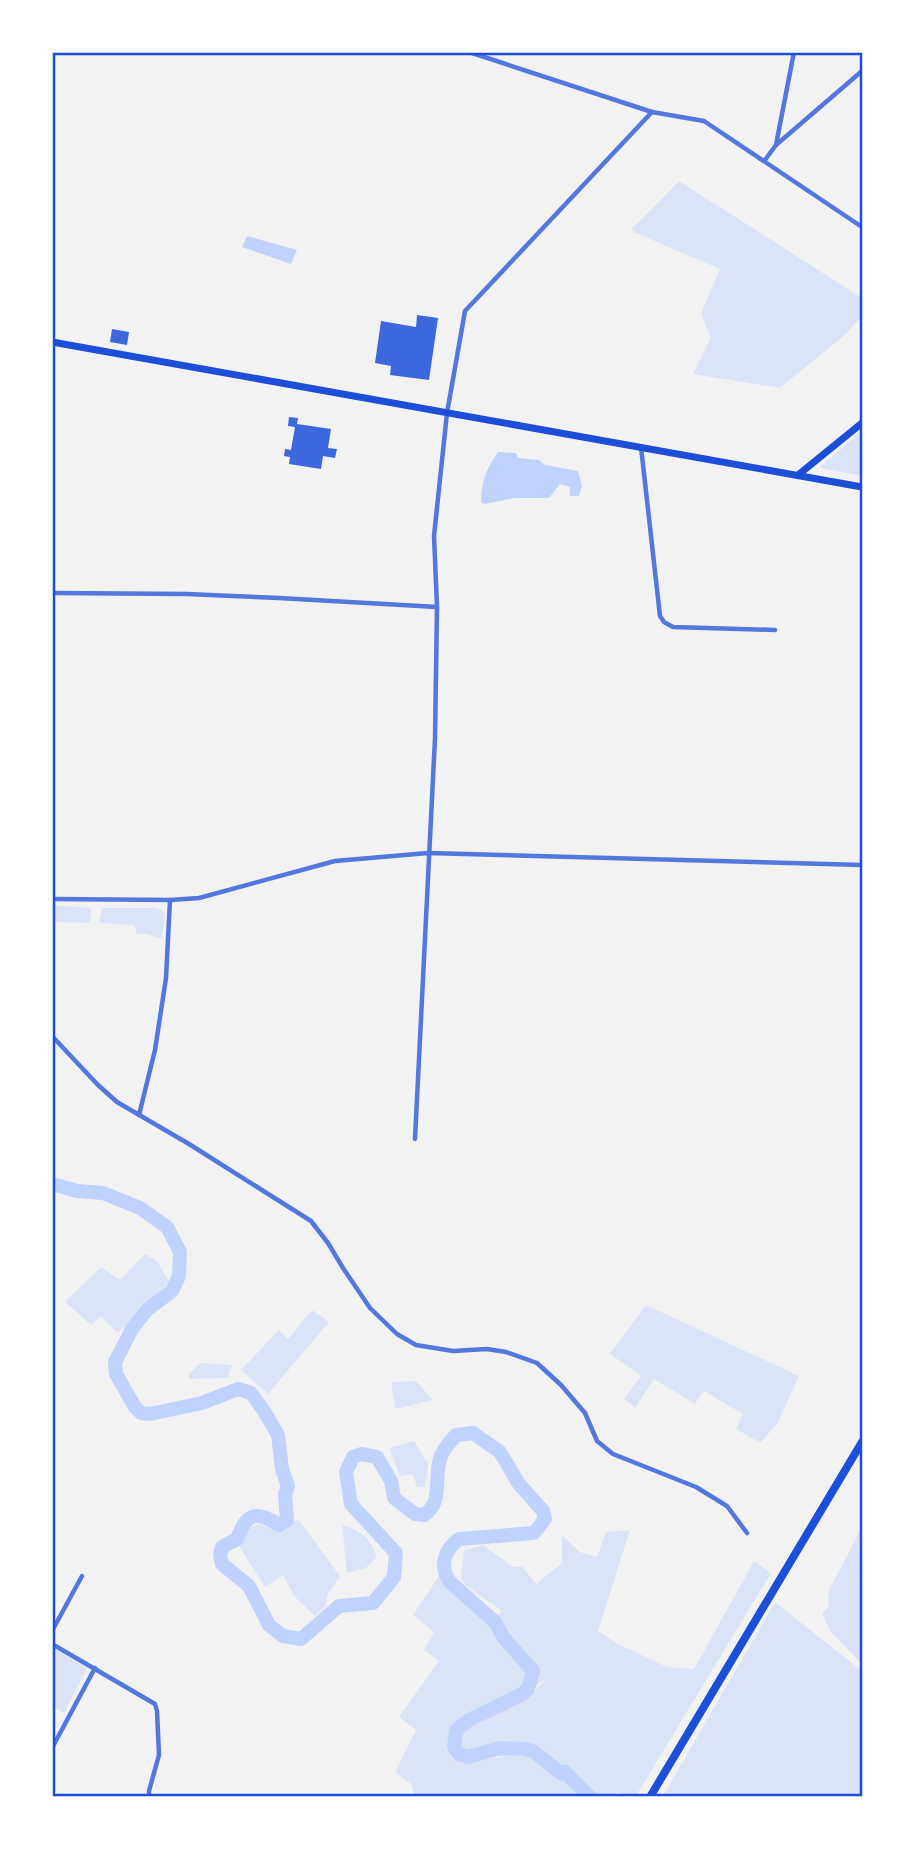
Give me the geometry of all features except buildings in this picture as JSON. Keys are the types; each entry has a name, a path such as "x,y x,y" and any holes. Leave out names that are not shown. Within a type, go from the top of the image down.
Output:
{"main road":[{"path":"52,342 863,487"},
{"path":"798,475 863,423"},
{"path":"650,1797 863,1443"}],"street":[{"path":"470,52 652,112 704,121 863,227"},
{"path":"776,145 794,52"},
{"path":"765,160 776,145 863,71"},
{"path":"415,1139 435,738 437,607 434,536 447,413 465,310 652,112"},
{"path":"640,446 660,616 664,622 673,627 775,630"},
{"path":"52,593 187,594 437,607"},
{"path":"52,899 199,898 335,861 428,853 863,865"},
{"path":"139,1115 155,1050 165,988 170,900"},
{"path":"52,1036 117,1101 311,1221 328,1242 370,1308 397,1334 416,1345 453,1351 487,1349 506,1352 537,1363 585,1413 597,1441 613,1454 696,1487 727,1506 747,1533"},
{"path":"52,1631 82,1576"},
{"path":"52,1644 155,1704 159,1755 149,1797"},
{"path":"52,1748 95,1668"}],"shaded area":[{"path":"679,181 862,298 862,316 846,334 780,388 693,374 711,338 701,313 720,269 632,229"},
{"path":"862,431 862,476 821,468 821,466"},
{"path":"52,905 89,908 90,923 53,922"},
{"path":"102,908 157,908 165,913 162,939 137,934 134,925 99,923"},
{"path":"145,1254 157,1261 169,1282 145,1309 117,1333 101,1316 91,1325 65,1302 101,1267 120,1280"},
{"path":"646,1305 799,1376 777,1424 760,1443 736,1429 743,1414 704,1391 695,1404 654,1379 635,1408 624,1399 641,1376 610,1354"},
{"path":"312,1310 329,1322 268,1394 241,1370 279,1330 288,1339"},
{"path":"200,1363 232,1365 228,1378 189,1379 189,1374"},
{"path":"416,1381 433,1400 395,1409 391,1382"},
{"path":"414,1441 428,1464 425,1487 417,1487 413,1474 400,1476 389,1448"},
{"path":"298,1519 340,1576 328,1594 325,1607 315,1616 295,1597 283,1575 265,1587 237,1543 244,1531 258,1524 281,1531"},
{"path":"342,1525 360,1533 371,1545 377,1557 366,1568 347,1573"},
{"path":"862,1527 862,1664 830,1631 822,1613 829,1606 828,1592"},
{"path":"630,1530 598,1631 616,1643 667,1667 694,1669 754,1561 771,1573 636,1796 624,1796 616,1792 613,1796 596,1796 579,1780 573,1786 584,1796 415,1796 411,1784 395,1772 416,1730 399,1717 439,1661 424,1650 434,1632 413,1615 439,1576 491,1623 528,1672 523,1687 454,1726 449,1747 468,1761 504,1757 469,1752 460,1746 460,1733 533,1693 547,1678 536,1685 536,1672 506,1634 497,1617 502,1611 465,1585 461,1577 464,1551 483,1545 513,1567 522,1566 536,1584 562,1563 562,1535 580,1552 597,1557 606,1532"},
{"path":"775,1602 862,1671 862,1796 663,1796"},
{"path":"53,1648 87,1668 64,1713 53,1707"}],"water":[{"path":"247,236 297,250 291,264 242,247"},
{"path":"498,452 516,453 518,458 539,460 545,465 578,471 582,486 579,496 570,496 570,487 560,484 549,498 515,498 484,504 481,502 484,481"}],"waterway":[{"path":"52,1184 77,1191 103,1193 140,1208 167,1227 180,1252 179,1276 172,1291 147,1310 132,1329 115,1362 116,1374 135,1407 141,1413 150,1414 202,1403 238,1389 251,1393 278,1435 282,1469 288,1486 285,1494 287,1520 279,1525 264,1517 248,1519 237,1539 222,1547 220,1555 222,1564 249,1586 269,1625 283,1636 301,1639 339,1606 373,1603 394,1577 396,1553 351,1504 346,1472 353,1457 361,1454 377,1457 391,1481 394,1498 415,1514 424,1515 436,1498 441,1455 456,1435 473,1433 500,1452 519,1484 543,1511 545,1519 534,1533 459,1539 450,1548 444,1564 450,1582 495,1622 503,1637 533,1671 528,1689 522,1694 469,1720 456,1730 454,1747 459,1754 468,1757 500,1748 527,1749 562,1774 565,1772 590,1797"}]}
